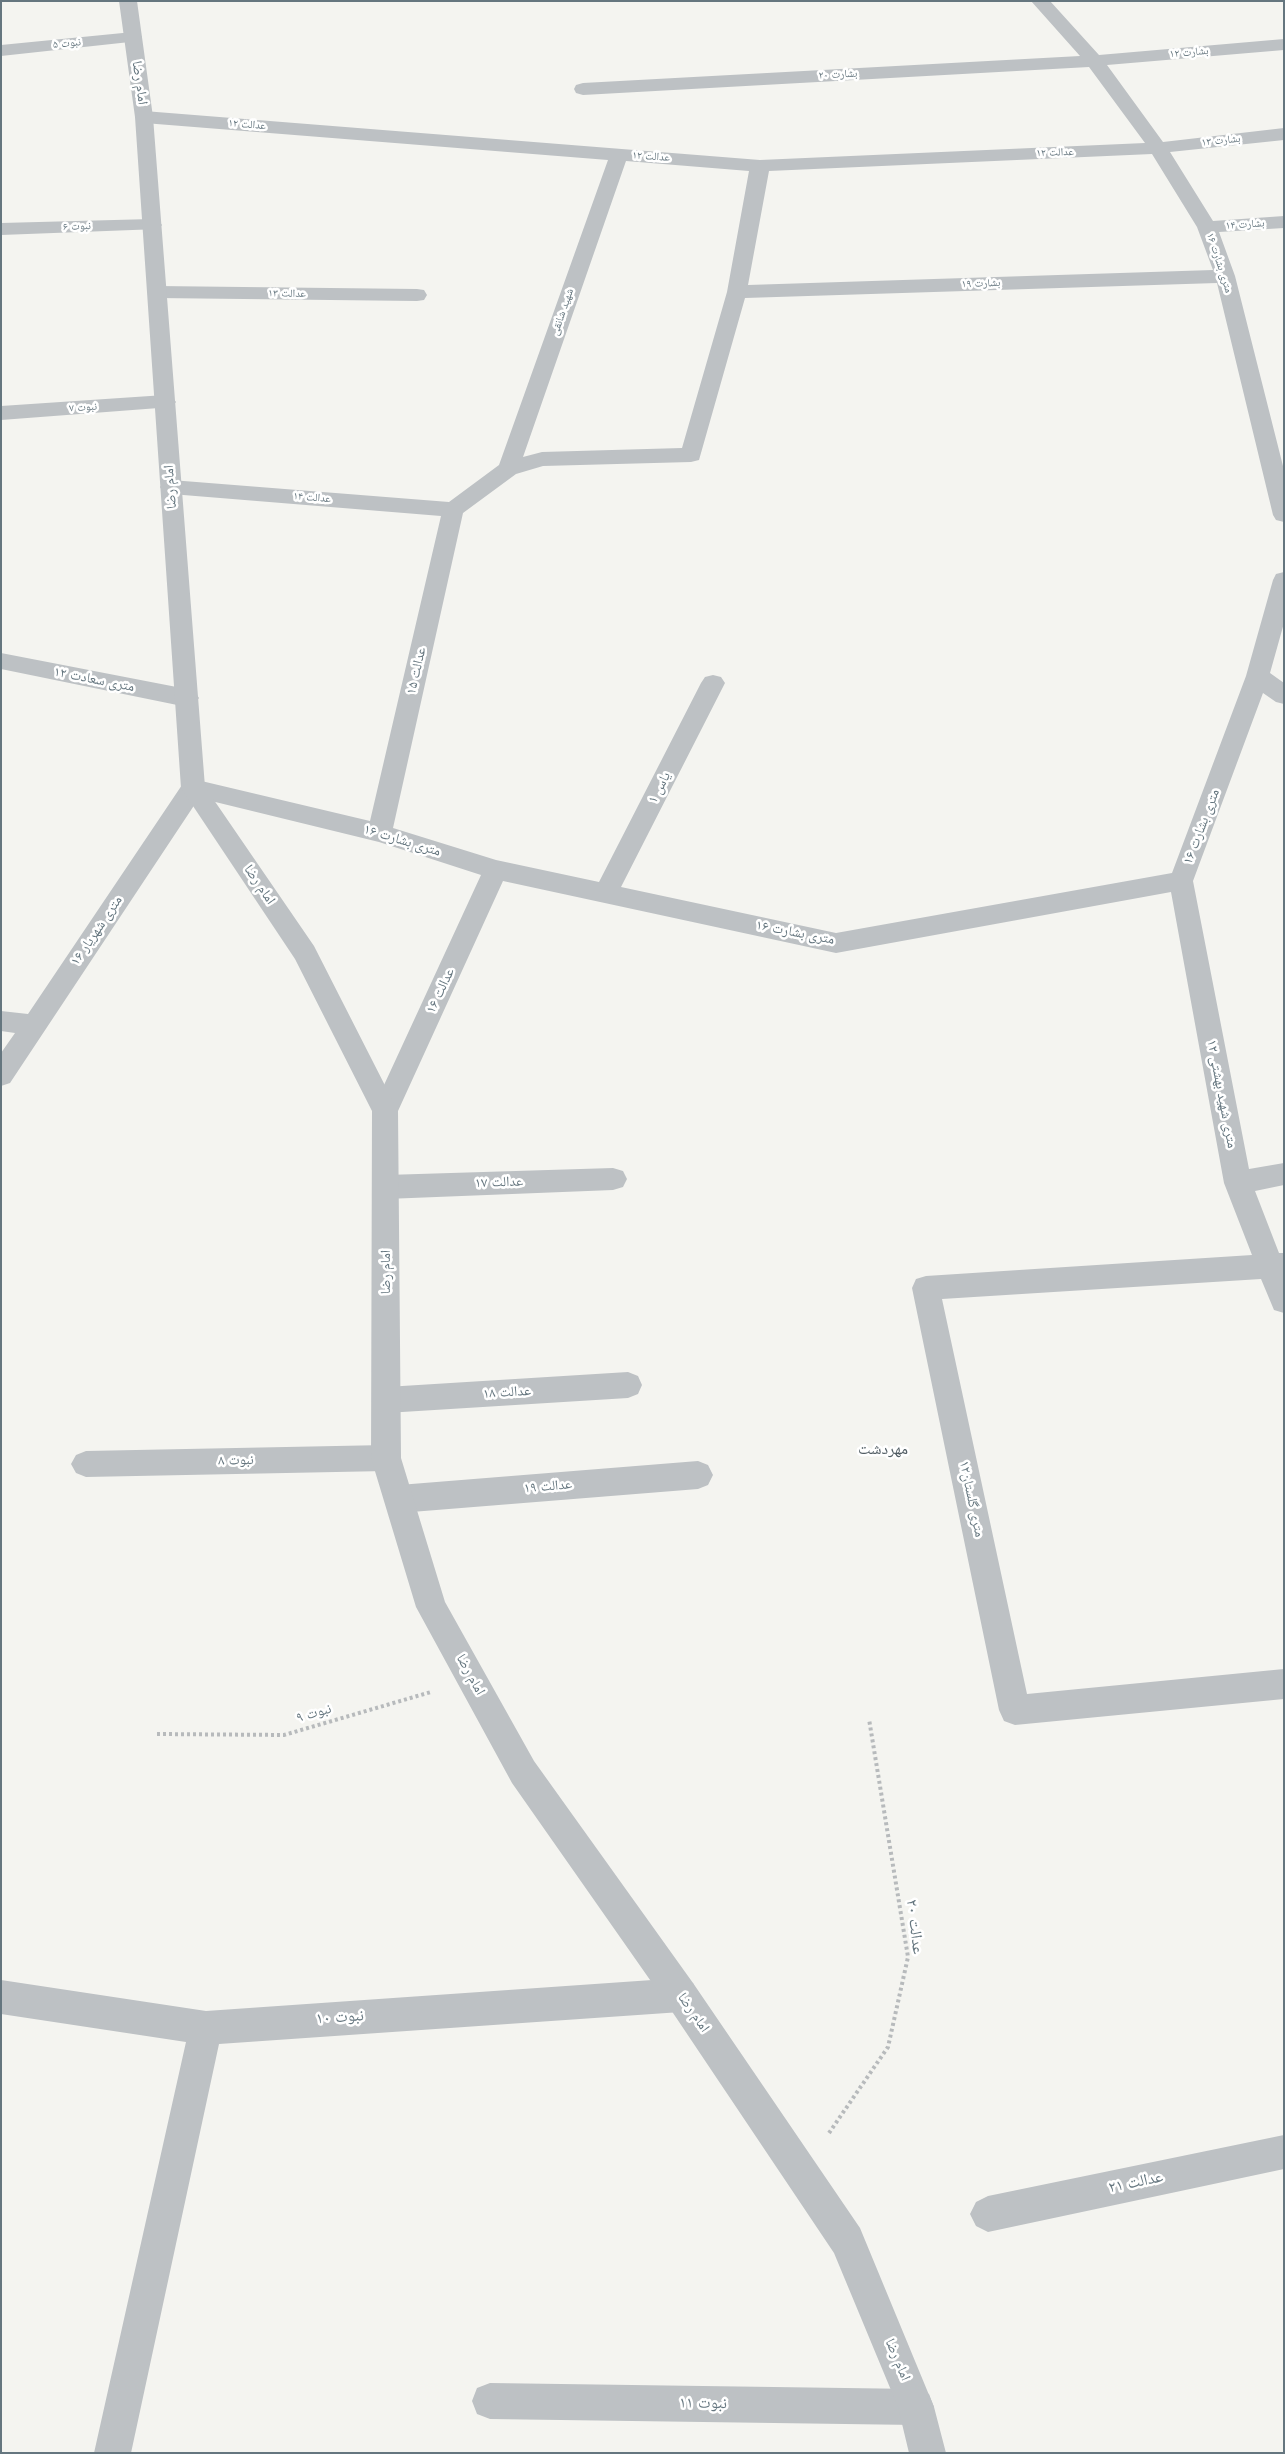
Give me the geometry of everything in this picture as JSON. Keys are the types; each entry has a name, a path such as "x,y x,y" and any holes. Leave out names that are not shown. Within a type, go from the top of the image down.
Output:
{"street":[{"name":"امام رضا","path":"128,1 144,117 193,788 305,953 385,1111 386,1458 431,1607 522,1772 681,1995 847,2241 916,2407 928,2453"},
{"name":"۱۶ متری بشارت","path":"1040,1 1094,62 1158,148 1207,227 1225,276 1284,515"},
{"name":"نبوت ۵","path":"1,51 133,37"},
{"name":"بشارت ۱۲","path":"1094,62 1284,44"},
{"name":"بشارت ۲۰","path":"583,89 1094,62"},
{"name":"عدالت ۱۲","path":"144,117 760,166 1158,148"},
{"name":"بشارت ۱۳","path":"1158,148 1284,134"},
{"name":"شهید شانقی","path":"508,469 619,155"},
{"path":"453,510 508,469 542,459 691,455 737,292 760,166"},
{"name":"بشارت ۱۴","path":"1207,227 1284,222"},
{"name":"نبوت ۶","path":"1,230 152,225"},
{"name":"بشارت ۱۹","path":"737,292 1225,276"},
{"name":"عدالت ۱۳","path":"157,292 417,295"},
{"name":"نبوت ۷","path":"1,413 165,402"},
{"name":"عدالت ۱۴","path":"171,487 453,510"},
{"name":"عدالت ۱۵","path":"380,833 453,510"},
{"name":"۱۶ متری بشارت","path":"193,788 380,833 496,870 836,943 1182,881 1258,676 1284,580"},
{"name":"۱۲ متری سعادت","path":"1,661 186,698"},
{"path":"1258,676 1284,696"},
{"name":"یاس ۱","path":"606,894 713,683"},
{"name":"۱۶ متری شهریار","path":"1,1075 193,788"},
{"name":"عدالت ۱۶","path":"385,1111 496,870"},
{"name":"۱۲ متری شهید بهشتی","path":"1182,881 1238,1183 1277,1266 1284,1301"},
{"path":"1,1020 34,1025"},
{"path":"1238,1183 1284,1174"},
{"name":"عدالت ۱۷","path":"386,1187 613,1180"},
{"name":"۱۲متری گلستان","path":"1277,1266 926,1288 1015,1710 1284,1684"},
{"name":"عدالت ۱۸","path":"386,1400 628,1385"},
{"name":"نبوت ۸","path":"86,1464 386,1458"},
{"name":"عدالت ۱۹","path":"399,1499 698,1475"},
{"name":"نبوت ۱۰","path":"1,1997 206,2028 681,1995"},
{"path":"112,2453 206,2028"},
{"name":"عدالت ۲۱","path":"988,2214 1284,2152"},
{"name":"نبوت ۱۱","path":"490,2401 916,2407"}],"path":[{"name":"نبوت ۹","path":"156,1734 284,1734 472,1680"},
{"name":"عدالت ۲۰","path":"801,2172 888,2047 908,1957 869,1719"}],"district":[{"name":"مهردشت","path":"883,1450"}]}
